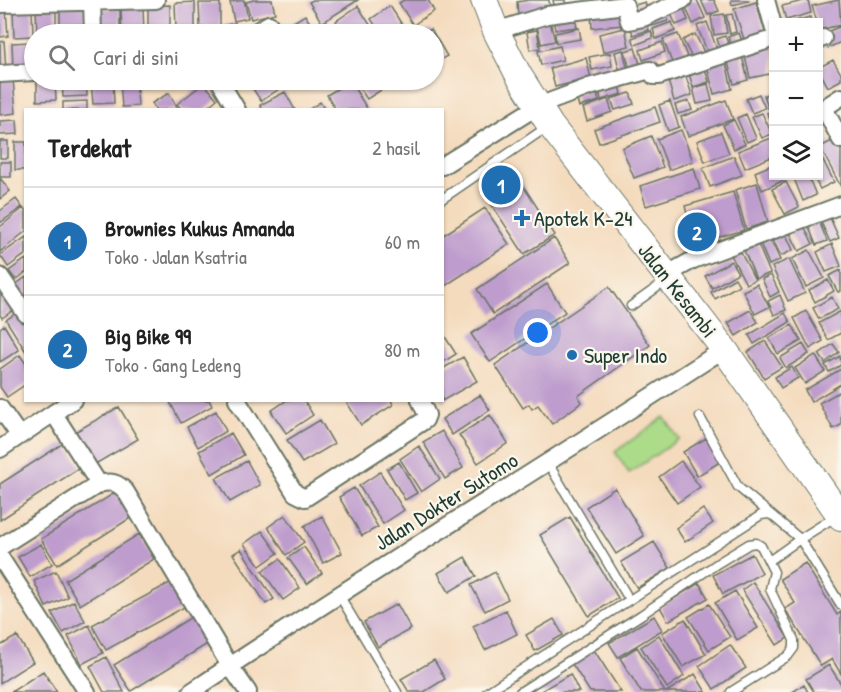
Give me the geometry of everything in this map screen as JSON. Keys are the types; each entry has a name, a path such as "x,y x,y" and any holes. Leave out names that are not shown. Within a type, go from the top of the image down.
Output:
{"main road":[{"name":"Jalan Kesambi","path":"484,0 496,31 518,74 544,116 724,349 839,509"}],"street":[{"path":"0,4 156,0"},
{"path":"496,31 547,15 625,5 629,21 643,18 683,0"},
{"path":"766,0 769,26"},
{"path":"92,1 93,24"},
{"path":"444,165 544,116 589,87 650,70 654,76 659,76 769,35"},
{"path":"0,74 24,73"},
{"path":"224,90 233,108"},
{"path":"841,97 825,108 841,140"},
{"path":"668,277 693,260 841,205"},
{"path":"3,286 24,312"},
{"name":"Jalan Dokter Sutomo","path":"191,692 724,349"},
{"path":"0,449 71,402"},
{"path":"238,402 296,493 305,498 425,420 428,415 421,402"},
{"path":"0,408 19,435"},
{"path":"54,414 99,484"},
{"path":"0,547 99,484 116,483 126,492 230,666 248,692"},
{"path":"0,557 87,692"}],"lane":[{"path":"444,198 544,116"},
{"path":"631,306 668,277"},
{"path":"700,417 738,487 800,539 841,605"},
{"path":"548,463 626,594"},
{"path":"769,561 839,509"},
{"path":"488,692 761,515 769,514"},
{"path":"520,692 749,544 756,543 761,546 769,561 774,575 770,589 794,640 794,648 788,656 731,692"},
{"path":"339,595 397,692"}],"green space":[{"path":"664,417 679,439 629,473 615,452"}],"building":[{"path":"244,0 248,18 234,21 230,2"},
{"path":"272,0 275,13 251,19 246,2"},
{"path":"313,0 358,0 322,23 309,2"},
{"path":"404,0 428,0 434,11 412,24 399,3"},
{"path":"549,0 550,11 518,16 517,2"},
{"path":"553,0 565,0 566,9 555,11"},
{"path":"697,0 705,18 693,24 683,1"},
{"path":"701,0 714,0 719,11 708,15"},
{"path":"731,0 749,0 749,1 732,5"},
{"path":"808,0 811,13 785,18 782,6"},
{"path":"839,0 841,25 823,29 823,18 816,18 812,6"},
{"path":"195,2 195,24 176,24 175,3"},
{"path":"645,2 648,14 632,18 629,7"},
{"path":"756,2 766,35 745,42 734,9"},
{"path":"199,3 220,3 220,24 200,24"},
{"path":"682,4 688,20 676,25 669,9"},
{"path":"170,5 170,24 148,24 148,6"},
{"path":"36,6 56,6 56,24 37,24"},
{"path":"85,6 85,24 60,24 60,7"},
{"path":"358,6 370,24 338,24 336,21"},
{"path":"390,6 402,24 374,24 371,19"},
{"path":"121,7 143,7 144,24 122,24"},
{"path":"0,9 6,9 8,36 0,37"},
{"path":"32,9 33,24 24,24 24,36 14,37 13,10"},
{"path":"95,9 120,9 120,24 95,24"},
{"path":"622,10 623,25 592,28 591,13"},
{"path":"666,11 668,21 652,26 649,16"},
{"path":"574,13 577,27 555,30 553,16"},
{"path":"724,14 727,33 714,35 711,16"},
{"path":"732,14 736,32 730,34 726,15"},
{"path":"305,15 311,24 293,24"},
{"path":"549,18 555,41 541,44 536,21"},
{"path":"646,19 649,30 633,35 630,25"},
{"path":"672,22 675,31 656,39 653,29"},
{"path":"707,22 718,52 709,56 697,26"},
{"path":"841,26 841,42 828,48 823,34"},
{"path":"579,28 581,39 556,43 555,33"},
{"path":"625,28 629,46 603,52 599,34"},
{"path":"537,30 540,48 530,50 527,32"},
{"path":"651,31 653,38 635,45 632,38"},
{"path":"739,33 743,43 732,47 728,37"},
{"path":"678,34 688,59 673,65 663,39"},
{"path":"695,34 706,56 694,62 683,40"},
{"path":"725,36 730,47 721,51 717,39"},
{"path":"4,41 6,70 0,70 0,42"},
{"path":"24,42 24,67 13,68 12,43"},
{"path":"662,42 665,52 643,60 640,50"},
{"path":"560,46 563,60 541,65 538,51"},
{"path":"769,46 769,74 750,78 744,52"},
{"path":"635,48 641,67 630,70 625,51"},
{"path":"623,50 628,71 620,73 615,52"},
{"path":"741,52 748,80 734,84 726,56"},
{"path":"610,53 612,66 592,70 589,57"},
{"path":"586,58 591,78 555,87 550,68"},
{"path":"725,58 732,89 714,94 706,62"},
{"path":"833,60 841,74 841,80 828,87 823,78 823,65"},
{"path":"704,65 709,82 693,87 688,70"},
{"path":"684,71 692,95 674,101 667,77"},
{"path":"13,79 16,113 0,115 0,81"},
{"path":"619,82 622,94 601,100 598,88"},
{"path":"708,84 712,101 697,104 693,88"},
{"path":"595,88 599,101 579,107 575,94"},
{"path":"37,90 56,90 56,100 37,101"},
{"path":"63,90 87,90 87,96 63,97"},
{"path":"92,90 113,90 114,103 93,104"},
{"path":"121,90 137,90 138,106 122,107"},
{"path":"195,90 210,90 217,99 206,108 180,108 177,104"},
{"path":"254,90 278,90 261,101"},
{"path":"335,90 356,90 367,108 335,108 327,95"},
{"path":"361,90 381,90 367,99"},
{"path":"285,92 294,108 262,108 260,105"},
{"path":"169,93 177,108 155,108 152,103"},
{"path":"630,93 634,104 615,110 611,99"},
{"path":"759,94 765,108 752,113 746,99"},
{"path":"769,94 769,108 768,108 764,95"},
{"path":"608,99 612,112 587,121 583,108"},
{"path":"726,100 733,119 688,136 681,117"},
{"path":"87,101 87,108 63,108 63,102"},
{"path":"670,101 679,127 668,131 659,105"},
{"path":"689,101 692,110 678,114 675,105"},
{"path":"320,102 324,108 311,108"},
{"path":"655,107 660,122 599,143 594,129"},
{"path":"762,113 769,128 769,135 762,138 752,117"},
{"path":"746,114 756,138 747,142 737,118"},
{"path":"17,120 18,134 0,135 0,121"},
{"path":"734,120 745,144 734,149 723,125"},
{"path":"681,130 693,161 669,170 657,139"},
{"path":"721,132 729,153 705,162 697,141"},
{"path":"651,136 663,167 634,178 622,148"},
{"path":"838,138 841,144 841,187 823,153 823,146"},
{"path":"769,139 769,158 745,168 738,151"},
{"path":"0,141 8,141 8,158 0,158"},
{"path":"15,142 24,142 24,170 15,170"},
{"path":"734,156 742,175 710,187 703,168"},
{"path":"823,160 834,182 820,189 815,180 823,180"},
{"path":"0,162 11,162 11,177 0,177"},
{"path":"769,166 769,180 785,180 762,190 755,172"},
{"path":"694,168 700,189 646,206 640,186"},
{"path":"513,170 555,235 524,254 482,190"},
{"path":"0,178 10,191 0,199"},
{"path":"795,180 810,180 816,195 803,201"},
{"path":"786,182 799,207 785,214 772,189"},
{"path":"757,183 768,222 746,229 735,190"},
{"path":"733,192 744,230 695,244 685,206"},
{"path":"16,199 22,207 0,223 0,211"},
{"path":"23,208 24,233 0,252 0,227"},
{"path":"485,208 509,244 445,286 444,235"},
{"path":"827,211 839,238 830,242 818,215"},
{"path":"817,216 827,241 816,245 806,220"},
{"path":"802,222 813,244 799,251 788,229"},
{"path":"784,230 793,250 781,256 771,236"},
{"path":"24,238 24,255 8,267 0,255"},
{"path":"554,238 570,263 493,314 477,289"},
{"path":"770,238 780,260 769,265 760,243"},
{"path":"757,242 770,273 756,279 743,248"},
{"path":"832,244 841,266 826,272 817,252"},
{"path":"739,249 755,280 746,284 730,253"},
{"path":"809,250 824,278 806,287 792,259"},
{"path":"789,259 805,293 788,301 772,267"},
{"path":"24,260 24,274 16,280 9,271"},
{"path":"731,261 738,273 712,288 705,276"},
{"path":"841,270 841,291 838,292 829,276"},
{"path":"771,275 779,292 770,297 762,279"},
{"path":"24,278 24,303 11,288"},
{"path":"735,278 739,285 715,299 711,292"},
{"path":"828,280 834,291 815,302 809,290"},
{"path":"547,284 565,312 490,362 471,334"},
{"path":"757,284 769,307 755,314 743,291"},
{"name":"Super Indo","path":"609,287 650,345 578,396 582,402 552,424 538,405 532,409 529,404 523,408 495,365"},
{"path":"4,291 15,309 2,318 0,294"},
{"path":"780,295 786,310 774,315 768,301"},
{"path":"832,297 838,309 819,319 813,308"},
{"path":"750,310 758,322 736,336 728,323"},
{"path":"806,311 823,341 810,349 794,318"},
{"path":"841,311 841,333 828,340 819,323"},
{"path":"18,312 24,320 24,349 6,320"},
{"path":"785,313 790,322 754,344 749,335"},
{"path":"4,325 19,350 0,362 0,328"},
{"path":"792,325 801,341 778,354 769,338"},
{"path":"444,335 456,354 444,362"},
{"path":"765,341 782,367 764,378 748,352"},
{"path":"803,344 809,354 786,368 780,358"},
{"path":"833,344 839,352 825,363 819,354"},
{"path":"20,355 24,361 24,385 7,397 0,387 0,369"},
{"path":"815,355 825,371 805,384 795,368"},
{"path":"840,356 841,365 829,372 825,365"},
{"path":"463,357 477,381 444,400 444,368"},
{"path":"792,367 798,378 781,388 775,377"},
{"path":"841,369 841,384 811,402 805,390"},
{"path":"841,391 841,425 833,429 819,403"},
{"path":"480,395 490,410 452,435 442,419"},
{"path":"170,402 210,402 212,406 181,423"},
{"path":"284,402 305,402 313,415 286,433 271,411"},
{"path":"392,402 393,405 361,425 347,403"},
{"path":"119,407 138,439 92,466 73,433"},
{"path":"216,411 226,431 198,447 187,427"},
{"path":"490,415 508,443 478,463 459,435"},
{"path":"320,420 334,444 302,463 287,440"},
{"path":"442,431 463,468 445,479 423,442"},
{"path":"231,433 244,455 212,474 199,451"},
{"path":"706,438 720,462 697,476 683,452"},
{"path":"65,442 81,467 0,520 0,484"},
{"path":"419,446 440,479 421,492 400,459"},
{"path":"247,461 260,485 230,502 216,478"},
{"path":"681,461 700,487 677,503 659,477"},
{"path":"399,462 417,493 405,500 387,469"},
{"path":"380,472 404,510 383,524 359,486"},
{"path":"354,488 378,527 362,536 339,497"},
{"path":"615,488 644,536 616,554 586,507"},
{"path":"116,492 132,517 57,565 41,539"},
{"path":"703,509 713,523 685,542 676,528"},
{"path":"285,515 304,542 286,555 268,527"},
{"path":"322,516 342,553 323,563 304,526"},
{"path":"570,517 618,598 589,616 540,535"},
{"path":"262,531 278,553 260,566 244,544"},
{"path":"139,534 154,559 80,605 65,580"},
{"path":"654,542 670,568 637,588 621,562"},
{"path":"41,544 52,564 30,577 18,557"},
{"path":"304,547 322,573 307,584 288,558"},
{"path":"241,549 274,599 266,604 233,554"},
{"path":"752,554 762,573 723,594 713,575"},
{"path":"465,557 476,576 449,592 438,573"},
{"path":"280,559 300,588 283,600 262,571"},
{"path":"805,563 837,615 841,612 841,674 832,659 821,666 785,609 795,603 780,579"},
{"path":"56,571 68,597 46,607 34,581"},
{"path":"495,572 508,599 485,611 471,585"},
{"path":"177,579 190,604 106,650 92,625"},
{"path":"753,582 788,638 777,645 742,590"},
{"path":"699,583 708,598 668,621 660,607"},
{"path":"735,591 758,628 737,640 715,603"},
{"path":"74,601 85,621 63,633 52,613"},
{"path":"397,604 411,629 378,647 364,622"},
{"path":"709,604 730,637 709,650 688,617"},
{"path":"506,610 517,634 485,650 473,626"},
{"path":"193,616 209,643 131,691 114,665"},
{"path":"654,616 662,630 618,657 609,643"},
{"path":"554,619 563,635 535,651 526,635"},
{"path":"685,619 706,654 683,667 662,633"},
{"path":"89,625 103,653 82,664 68,636"},
{"path":"659,635 684,676 667,688 641,647"},
{"path":"17,636 33,662 0,683 0,646"},
{"path":"730,645 746,668 714,689 699,666"},
{"path":"637,647 665,692 641,692 620,658"},
{"path":"594,650 621,692 590,692 572,664"},
{"path":"106,657 124,692 104,692 90,666"},
{"path":"434,660 445,679 424,692 409,692 401,679"},
{"path":"829,665 841,684 841,692 814,692 806,679"},
{"path":"43,671 57,692 11,692"},
{"path":"570,674 579,692 539,692"},
{"path":"695,674 706,692 666,692"},
{"path":"804,685 808,692 792,692"}],"place":[{"name":"Brownies Kukus Amanda","path":"501,185"},
{"name":"Apotek K-24","path":"522,218"},
{"name":"Big Bike 99","path":"697,232"},
{"name":"Super Indo","path":"572,355"}]}
